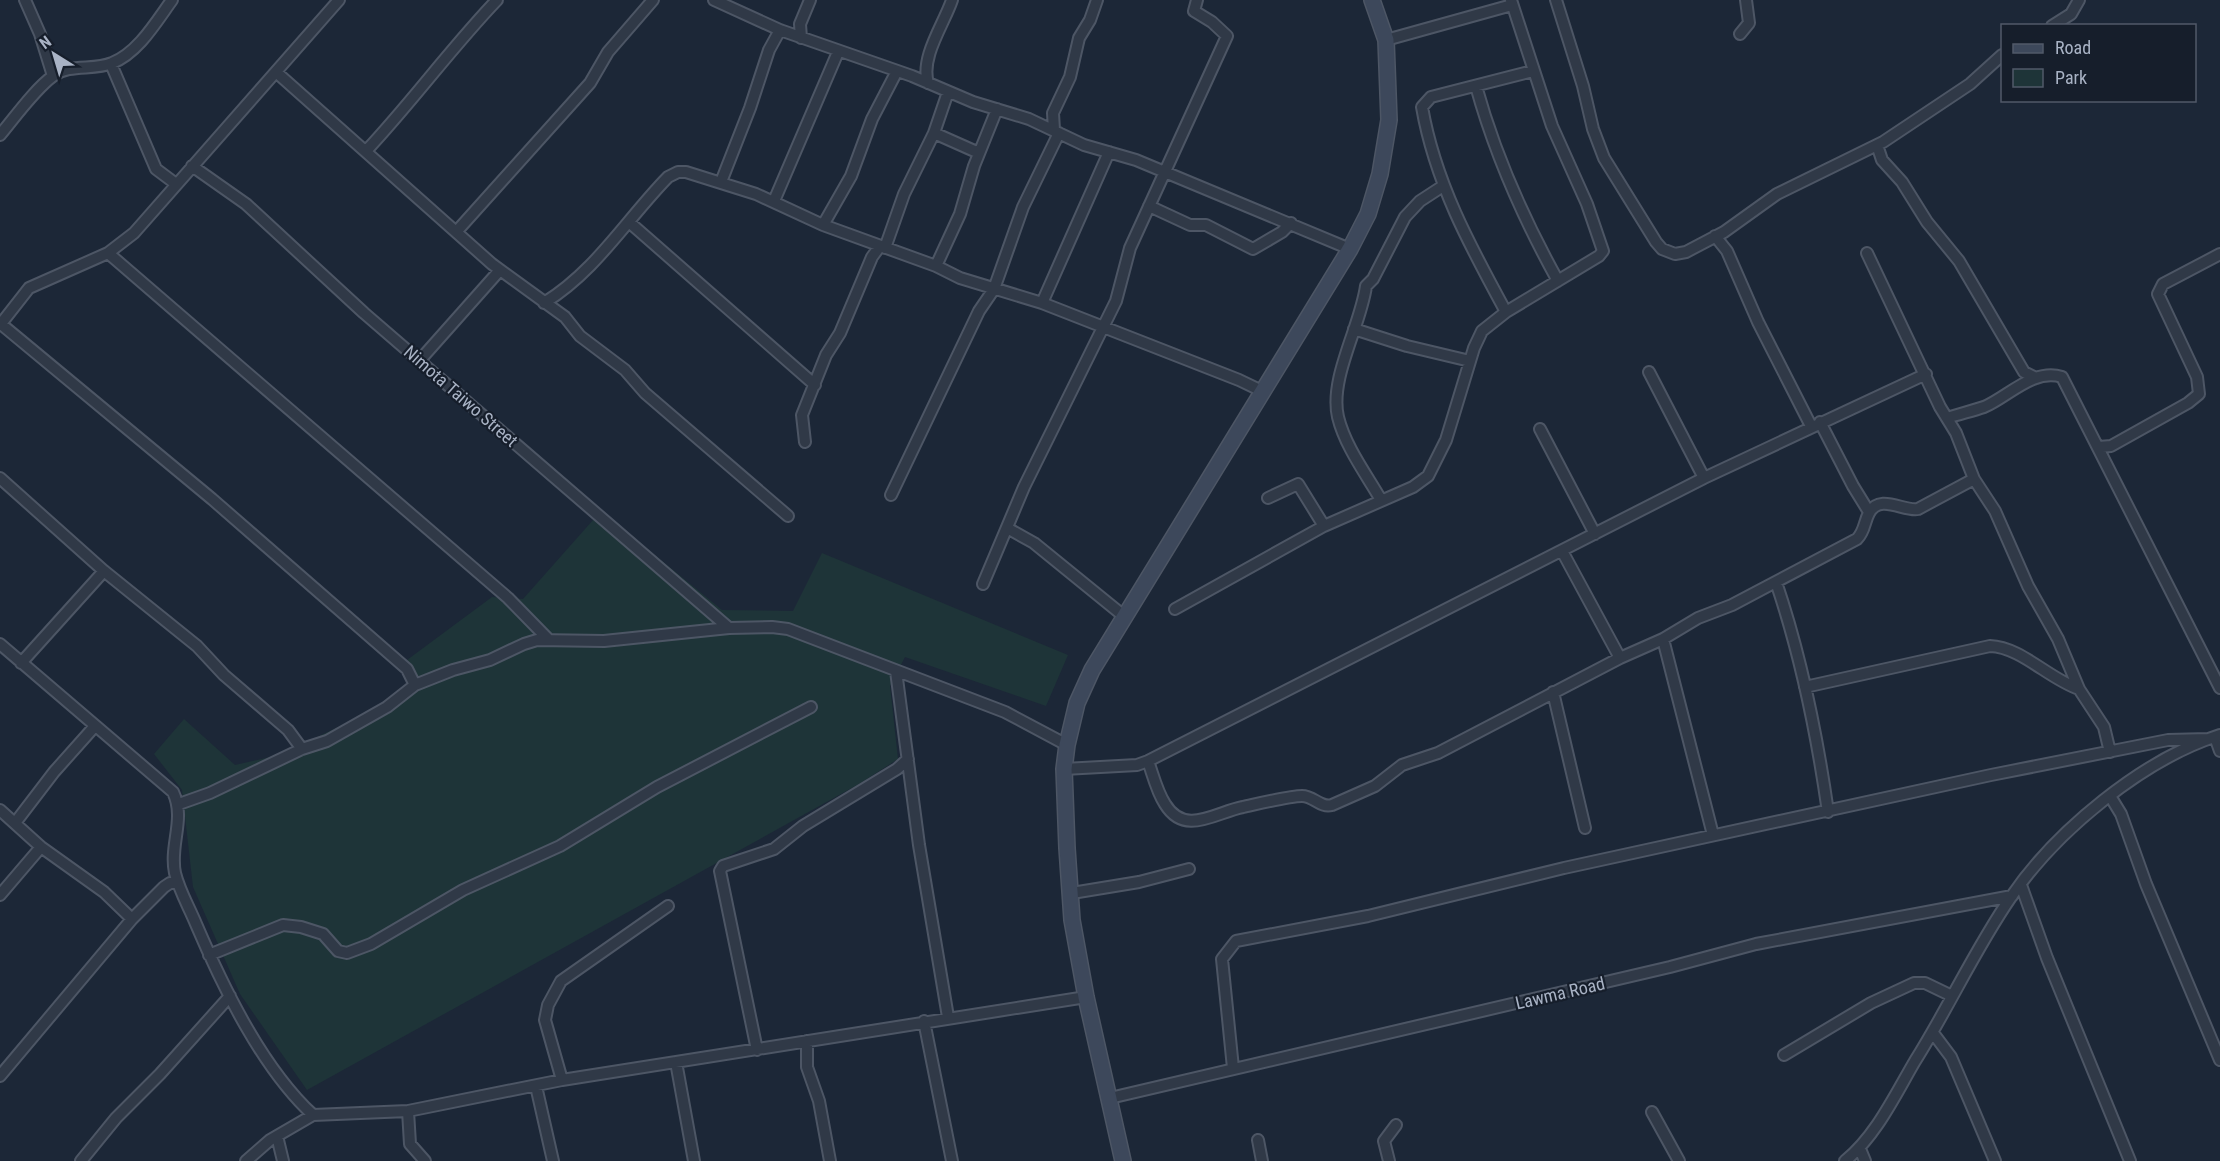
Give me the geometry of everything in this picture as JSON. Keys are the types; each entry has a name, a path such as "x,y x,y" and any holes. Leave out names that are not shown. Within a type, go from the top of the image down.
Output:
{"main road":[{"path":"1123,1161 1086,997 1072,920 1064,769 1067,745 1077,703 1092,670 1350,249 1368,214 1387,142 1389,111 1386,40 1372,0"}],"street":[{"path":"25,0 40,34 53,76"},
{"path":"0,135 53,76 77,68 111,64 130,51 149,32 172,0"},
{"path":"339,0 134,233 108,253 29,288 0,325 212,499 407,669 415,685"},
{"path":"366,151 412,101 438,65 497,0"},
{"path":"457,231 590,82 608,52 653,0"},
{"path":"714,0 780,30 897,71 948,92 1029,119 1084,145 1165,172 1350,249"},
{"path":"801,38 801,24 810,0"},
{"path":"928,83 925,74 927,60 952,0"},
{"path":"891,495 979,311 994,289 1023,207 1056,132 1053,113 1070,78 1079,38 1090,20 1097,0"},
{"path":"982,584 1101,328 1116,301 1130,248 1227,36 1212,22 1194,11 1197,0"},
{"path":"1556,0 1600,148 1639,218 1662,249 1675,255 1686,252 1737,225 1777,194 1877,145 1970,84 2001,56"},
{"path":"1740,34 1749,23 1746,0"},
{"path":"2055,24 2070,14 2079,0"},
{"path":"1175,609 1324,526 1413,487 1428,477 1446,440 1482,331 1506,312 1599,256 1603,244 1552,126 1511,3 1386,40"},
{"path":"721,182 769,50 780,30"},
{"path":"774,201 838,51"},
{"path":"111,64 156,169 176,184"},
{"path":"823,225 851,176 872,118 897,71"},
{"path":"1506,312 1464,235 1443,186 1422,107 1431,97 1533,71"},
{"path":"276,72 500,270 565,317 580,336 626,370 645,393 788,516"},
{"path":"1476,86 1488,131 1513,195 1558,280"},
{"path":"805,442 802,415 826,355 840,333 872,257 882,247 904,194 934,133 948,92"},
{"path":"936,266 960,214 979,153 997,109"},
{"path":"934,133 979,153"},
{"path":"1877,145 1882,159 1902,182 1927,222 1959,261 2024,372 2036,378"},
{"path":"1042,303 1108,152"},
{"name":"Nimota Taiwo Street","path":"192,166 246,204 300,256 729,628"},
{"path":"544,303 568,288 602,254 659,186 676,173 686,172 774,201 823,225 936,266 960,278 1042,303 1263,392"},
{"path":"1381,500 1338,417 1338,394 1365,286 1373,279 1405,217 1420,201 1443,186"},
{"path":"1149,206 1190,225 1206,225 1253,249 1282,232 1291,223"},
{"path":"629,222 815,385"},
{"path":"1715,236 1727,251 1758,322 1815,424 1869,512"},
{"path":"108,253 508,598 549,640"},
{"path":"1867,253 1956,433 1974,479 1995,510 2028,586 2058,639 2079,689 2104,727 2110,752"},
{"path":"2099,447 2111,446 2188,404 2199,394 2197,377 2158,294 2163,284 2220,254"},
{"path":"420,360 500,270"},
{"path":"1354,329 1407,346 1470,362"},
{"path":"1649,372 1704,478"},
{"path":"2019,386 2024,372"},
{"path":"1064,769 1137,765 1148,761 1704,478 1815,424 1926,374"},
{"path":"1947,418 1984,406 2036,378 2052,375 2062,377 2220,688"},
{"path":"1540,429 1595,534"},
{"path":"0,478 104,571 196,646 224,675 288,730 302,748"},
{"path":"1148,761 1163,803 1177,817 1186,821 1208,819 1242,807 1302,796 1327,807 1375,786 1402,765 1438,753 1553,692 1663,639 1698,618 1732,605 1803,565 1857,539 1862,533 1869,512 1875,507 1890,504 1911,510 1918,509 1974,479"},
{"path":"1268,498 1298,484 1324,526"},
{"path":"1007,528 1034,543 1125,617"},
{"path":"1563,551 1620,658"},
{"path":"21,663 104,571"},
{"path":"1776,582 1789,618 1822,768 1828,812"},
{"path":"179,804 210,793 302,748 327,741 401,698 415,685 453,670 490,660 524,644 549,640 586,642 729,628 788,629 1005,712 1067,745"},
{"path":"1663,639 1713,835"},
{"path":"0,644 173,792 179,804 173,861 178,883 209,955 257,1044 313,1114 323,1116 408,1111 562,1080 757,1050 948,1017 1086,997"},
{"path":"1804,687 1990,646 2028,660 2059,682 2079,689"},
{"path":"896,671 919,845 948,1017"},
{"path":"1553,692 1585,828"},
{"path":"209,955 283,925 302,927 323,934 338,951 347,953 371,944 463,890 560,846 657,787 811,707"},
{"path":"15,823 54,772 95,726"},
{"path":"1233,1068 1222,959 1236,941 1418,904 1713,835 1991,775 2168,740 2214,737"},
{"path":"2214,737 2220,751"},
{"path":"1845,1161 1860,1149 1933,1033 1952,996 2012,896 2058,840 2138,775 2214,737"},
{"path":"2168,740 2171,758"},
{"path":"757,1050 720,871 723,866 774,849 802,826 897,769 908,759"},
{"path":"2110,796 2121,814 2146,884 2220,1060"},
{"path":"0,810 41,847 104,892 132,919"},
{"path":"0,895 41,847"},
{"path":"1072,893 1139,882 1189,869"},
{"path":"0,1076 132,919 170,882 178,883"},
{"path":"2021,885 2047,958 2130,1161"},
{"name":"Lawma Road","path":"1110,1098 1670,967 1756,944 2012,896"},
{"path":"562,1080 545,1020 548,1005 561,981 668,906"},
{"path":"1784,1055 1870,1003 1914,983 1925,983 1952,996"},
{"path":"81,1161 116,1118 160,1074 230,996"},
{"path":"924,1021 952,1161"},
{"path":"1933,1033 1951,1057 1995,1161"},
{"path":"807,1041 807,1067 819,1101 830,1161"},
{"path":"676,1062 694,1161"},
{"path":"536,1086 553,1161"},
{"path":"408,1111 410,1144 425,1161"},
{"path":"1652,1112 1679,1161"},
{"path":"246,1161 277,1136 313,1114"},
{"path":"1389,1161 1384,1142 1396,1125"},
{"path":"277,1136 283,1161"},
{"path":"1258,1140 1262,1161"},
{"path":"1860,1149 1865,1161"}],"green space":[{"path":"601,511 722,610 793,611 822,553 1068,655 1046,706 905,657 890,686 898,759 859,784 307,1090 240,994 193,887 182,790 154,754 184,719 235,765 279,755 410,693 407,660 492,597 523,599"}]}
